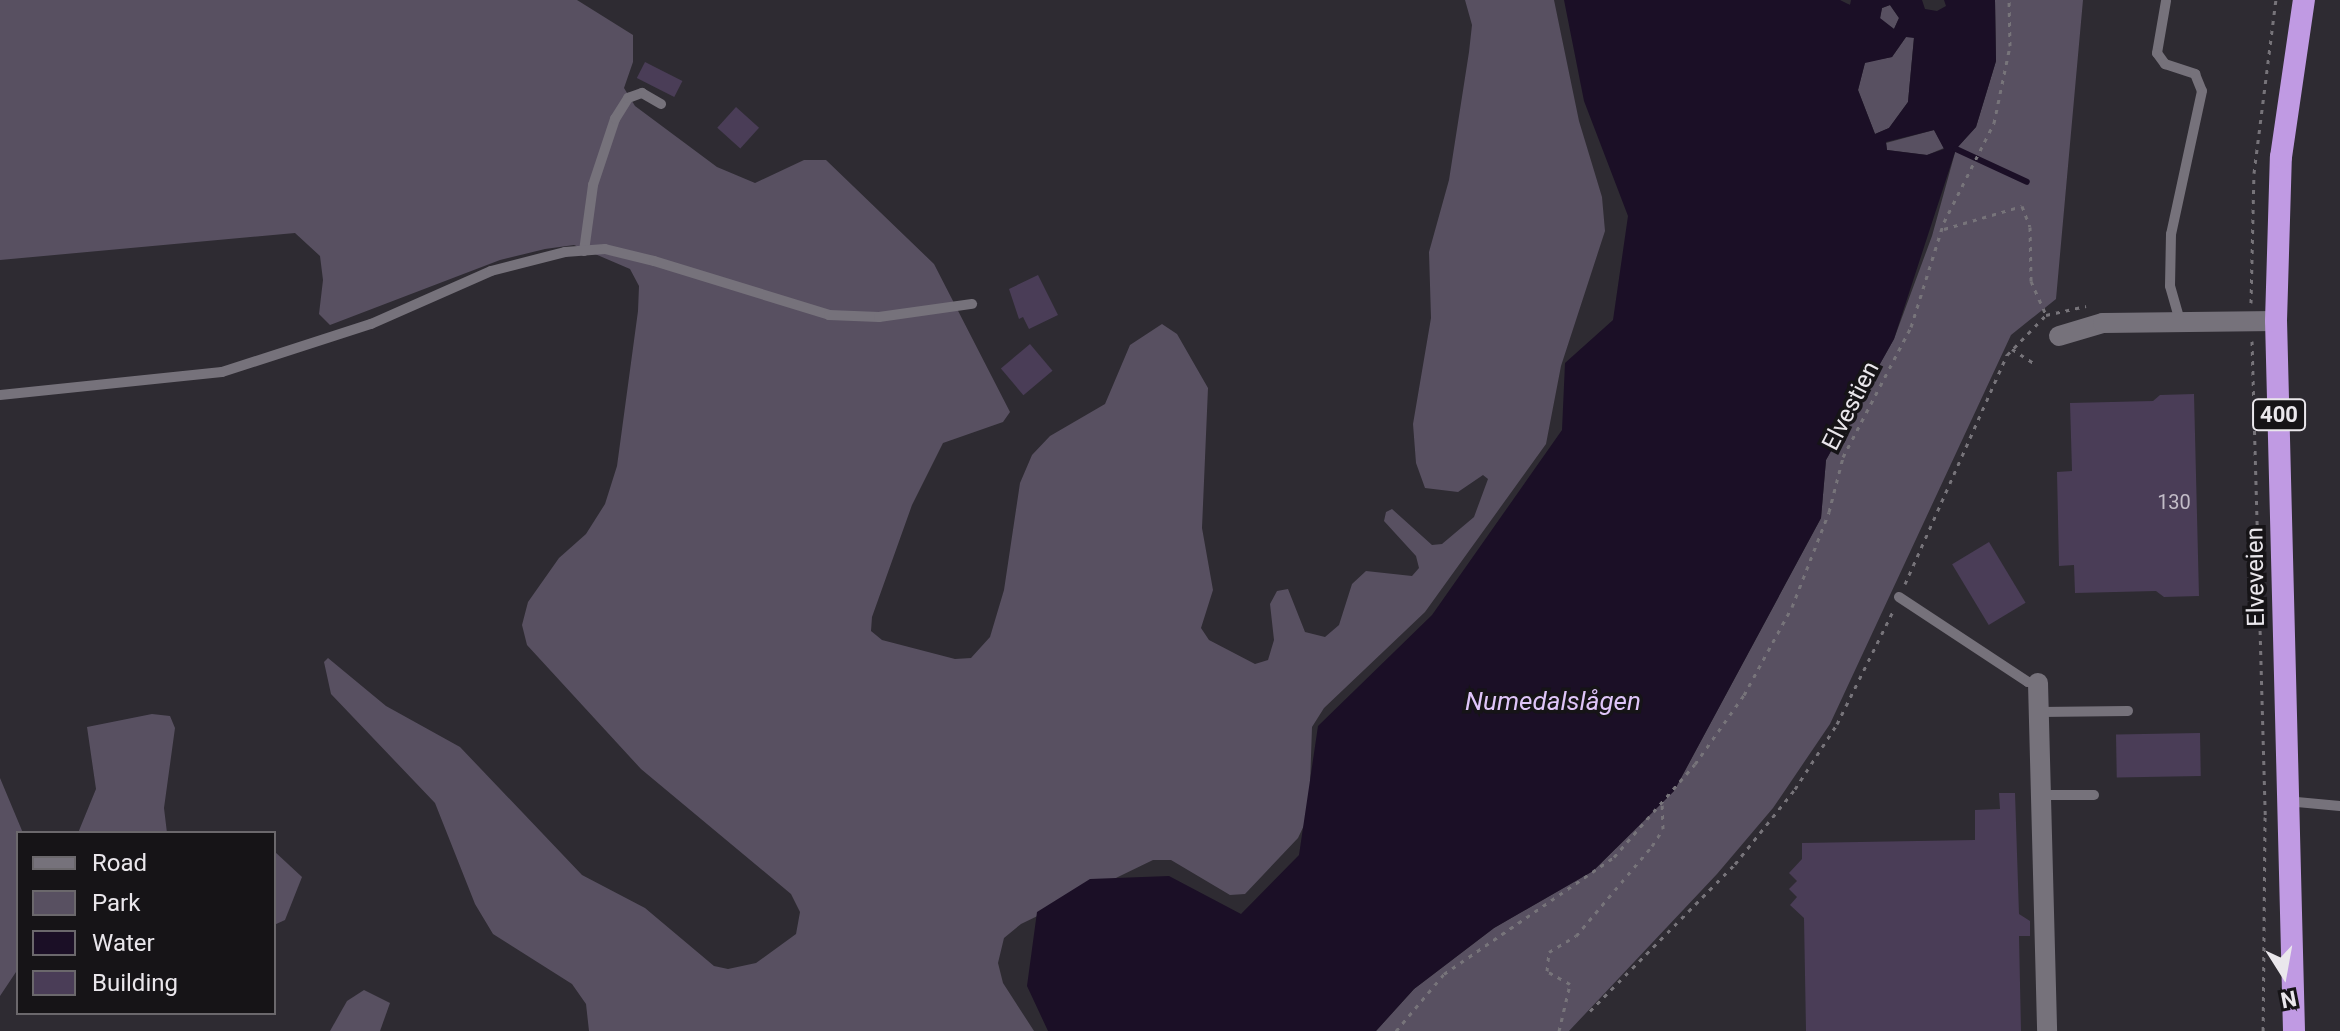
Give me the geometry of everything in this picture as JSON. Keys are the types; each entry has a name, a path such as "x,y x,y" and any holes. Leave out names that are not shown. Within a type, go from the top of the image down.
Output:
{"highway":[{"name":"Elveveien","path":"2294,1031 2285,801 2276,321 2281,157 2304,0"},
{"name":"Elveveien","path":"2280,1031 2286,832"}],"street":[{"path":"2059,336 2103,323 2276,321"},
{"path":"2038,683 2047,1031"}],"lane":[{"path":"2166,1 2157,53 2165,64 2195,74 2202,91 2171,234 2170,286 2180,322"},
{"path":"584,251 593,185 615,119 628,98 642,93 661,104"},
{"path":"0,395 222,372 371,324 491,271 605,249 829,315 879,317 972,304"},
{"path":"1899,597 2028,682 2038,683"},
{"path":"2040,712 2128,711"},
{"path":"2042,795 2094,795"},
{"path":"2285,801 2340,806"}],"path":[{"name":"Elvestien","path":"1396,1031 1444,974 1614,857 1720,732 1792,607 1829,512 1843,457 1922,303 1942,229 1994,123 2007,64 2009,0"},
{"path":"2236,306 2251,308 2254,173 2276,0"},
{"path":"1942,229 1967,226 2022,206 2030,227 2031,281 2046,315"},
{"path":"1590,1011 1735,864 1795,789 1837,724 1899,597 2012,349 2046,315 2094,306"},
{"path":"2252,337 2265,817 2263,1031"},
{"path":"2012,349 2035,364"},
{"path":"1559,1031 1570,984 1547,971 1549,952 1576,936 1652,846 1663,829 1661,804"}],"green space":[{"path":"0,0 577,0 633,35 633,62 624,88 635,106 717,167 755,183 804,160 826,160 934,264 1010,412 1003,422 943,443 912,505 872,617 871,631 882,640 955,659 971,658 990,637 1004,590 1020,483 1032,455 1050,436 1105,404 1130,345 1162,324 1177,334 1208,388 1202,528 1213,590 1201,628 1209,640 1255,664 1268,660 1274,640 1270,604 1277,591 1288,589 1305,632 1325,637 1339,625 1352,584 1366,571 1412,576 1419,568 1416,556 1384,521 1386,512 1392,509 1432,545 1442,544 1474,517 1488,479 1483,475 1458,492 1425,488 1416,463 1413,424 1431,318 1429,252 1449,180 1469,52 1472,25 1465,0 1554,0 1579,121 1602,197 1605,231 1561,366 1546,444 1425,612 1324,708 1312,727 1309,815 1298,838 1245,894 1230,895 1171,860 1153,860 1021,924 1004,938 998,963 1003,983 1034,1031 589,1031 586,1004 572,984 493,934 475,904 435,803 331,694 324,662 328,658 386,706 460,747 582,875 645,908 714,966 728,969 756,963 796,934 800,912 791,894 641,769 527,645 522,625 528,602 559,558 586,534 605,504 617,466 638,311 639,286 630,269 574,245 545,249 500,260 330,325 319,314 323,280 320,256 295,233 0,260"},
{"path":"1995,0 2083,0 2056,299 2011,335 1830,724 1773,808 1717,874 1569,1031 1376,1031 1414,989 1494,928 1593,871 1674,791 1821,518 1826,460 1894,339 1932,236 1956,149 1976,127 1996,61"},
{"path":"1890,5 1899,18 1894,29 1880,19 1882,8"},
{"path":"1906,37 1914,37 1908,102 1889,128 1875,134 1858,90 1865,62 1892,57"},
{"path":"1934,130 1944,148 1927,155 1887,150 1886,143"},
{"path":"152,714 170,716 175,728 164,808 167,831 79,831 96,789 87,727"},
{"path":"0,778 22,831 16,831 16,972 0,996"},
{"path":"276,853 302,877 285,920 276,924"},
{"path":"364,990 390,1003 380,1031 330,1031 347,1001"}],"water":[{"name":"Numedalslågen","path":"1564,0 1840,0 1850,5 1851,0 1922,0 1925,9 1937,11 1946,6 1944,0 1995,0 1996,61 1976,127 1956,149 1894,339 1826,460 1821,518 1674,791 1593,871 1494,928 1414,989 1376,1031 1048,1031 1027,986 1037,912 1090,879 1169,876 1241,914 1299,855 1318,726 1432,615 1562,430 1565,363 1613,320 1628,216 1584,101","holes":["1890,5 1899,18 1894,29 1880,18 1882,8","1906,37 1914,38 1908,102 1889,128 1875,134 1858,90 1865,63 1892,57","1934,130 1944,149 1927,155 1887,150 1886,142"]}],"building":[{"path":"645,62 682,81 674,97 637,78"},
{"path":"736,107 759,128 740,149 717,128"},
{"path":"1038,275 1058,315 1029,329 1023,317 1019,319 1009,289"},
{"path":"1030,344 1052,371 1023,395 1001,368"},
{"path":"2194,394 2199,596 2164,597 2156,591 2075,593 2074,565 2059,566 2057,472 2072,471 2070,403 2153,401 2160,395"},
{"path":"1989,542 2026,603 1989,625 1952,564"},
{"path":"2200,733 2201,776 2117,777 2116,734"},
{"path":"1999,793 2015,793 2019,914 2030,921 2030,936 2019,936 2021,1031 1806,1031 1804,918 1790,905 1797,897 1789,889 1797,881 1789,873 1802,859 1802,843 1975,840 1975,810 2000,809"}],"waterway":[{"path":"1956,149 2027,182"}]}
